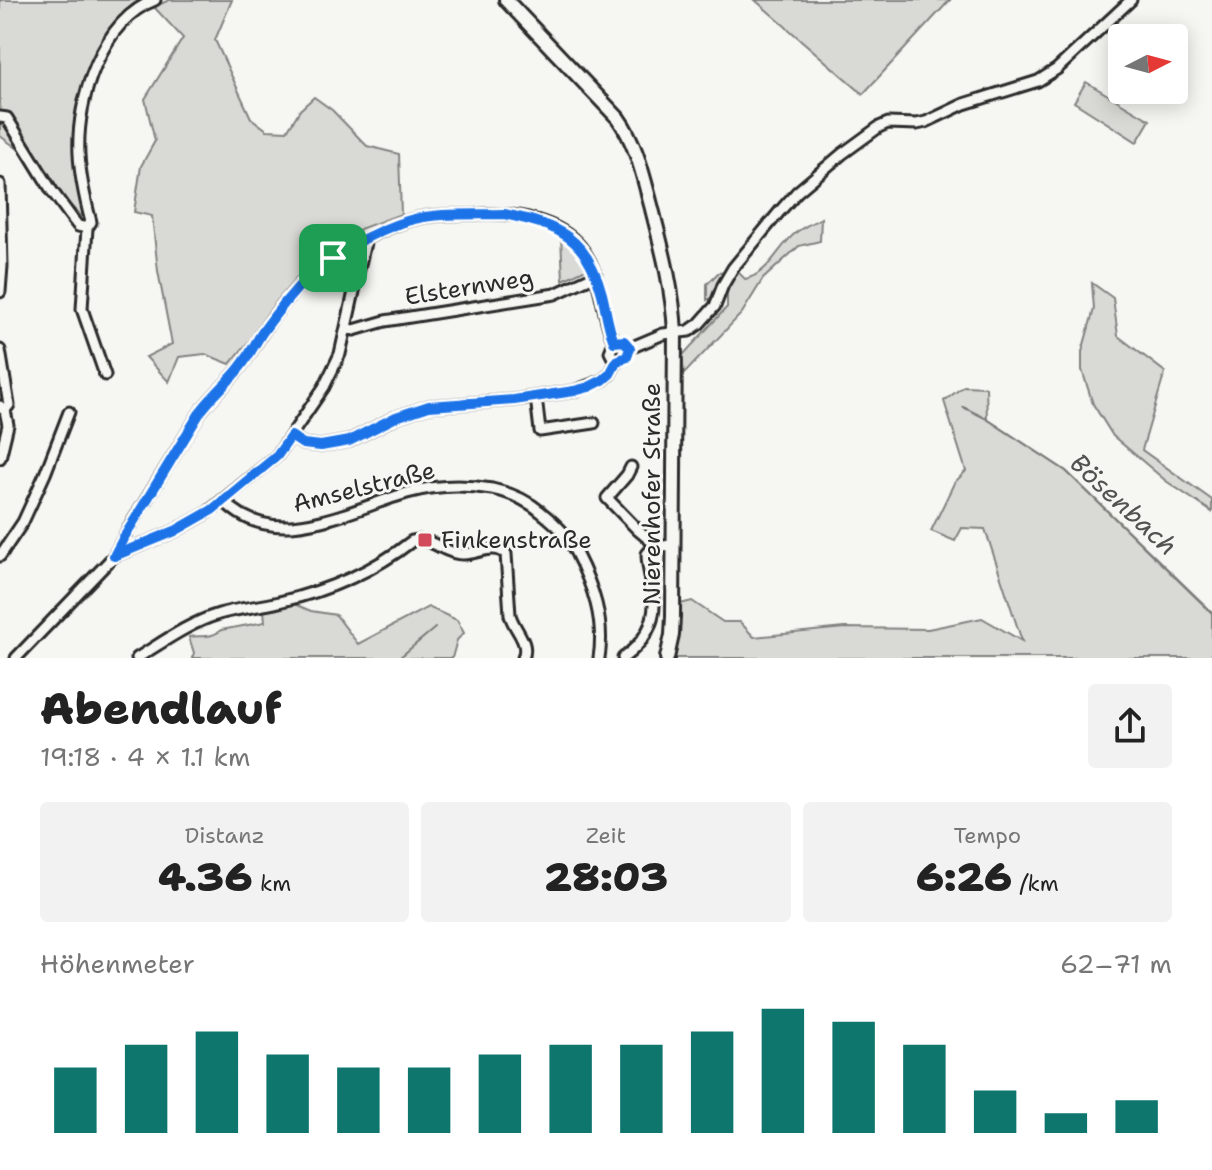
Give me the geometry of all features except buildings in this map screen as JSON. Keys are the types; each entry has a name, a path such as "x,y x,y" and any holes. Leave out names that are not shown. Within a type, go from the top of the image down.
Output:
{"street":[{"path":"105,375 82,309 87,228 91,222 78,150 81,121 91,77 107,41 131,13 155,0"},
{"name":"Nierenhofer Straße","path":"506,0 626,129 643,173 668,269 675,333 673,616 667,658"},
{"path":"291,436 303,444 321,446 349,441 396,417 429,406 536,397 589,387 603,380 617,361 627,357 630,348 663,334 689,331 709,315 733,268 780,211 797,192 871,132 888,123 926,122 974,100 1038,81 1057,69 1131,0"},
{"path":"0,117 7,118 52,191 78,226 87,228"},
{"path":"0,184 0,292"},
{"path":"16,658 114,556 201,411 228,383 264,330 308,276 366,238 425,217 504,214 535,220 558,230 578,244 596,275 614,342 610,352 617,361"},
{"path":"114,556 175,531 207,513 277,456 324,387 340,354 366,238"},
{"name":"Elsternweg","path":"347,328 354,330 385,321 555,294 596,275"},
{"path":"614,342 624,341 630,348"},
{"path":"0,350 9,405 3,408 8,425 0,458"},
{"path":"536,397 540,431 594,423"},
{"path":"0,556 27,513 69,412"},
{"path":"631,467 607,498 657,546"},
{"name":"Amselstraße","path":"224,501 232,510 259,522 284,527 353,513 409,492 436,487 480,487 519,496 563,531 573,547 590,583 600,618 599,658"},
{"path":"137,658 203,620 321,590 380,565 418,539 459,555 495,548 506,554 510,615 525,646 523,658"},
{"path":"623,658 643,641 653,619 655,599 647,558 649,550 673,545"}],"shaded area":[{"path":"0,0 145,0 130,9 104,40 77,118 82,217 67,202 37,155 28,156 0,136"},
{"path":"169,0 232,0 215,40 251,118 267,130 287,131 300,110 314,97 332,110 367,146 399,154 401,214 360,229 357,240 302,277 230,364 205,354 179,357 169,382 146,357 172,344 158,271 152,216 134,212 141,166 155,141 145,99 183,38 154,7"},
{"path":"755,0 950,0 863,94"},
{"path":"1086,82 1108,95 1108,104 1123,104 1150,120 1137,142 1074,102"},
{"path":"821,218 820,241 799,246 763,279 742,313 684,374 682,356 727,307 727,289 707,300 707,284 718,273 737,271 745,279 754,276 768,265 791,237"},
{"path":"561,237 576,247 588,268 563,280"},
{"path":"1092,283 1113,298 1118,336 1165,372 1142,450 1212,500 1212,512 1166,481 1113,436 1093,404 1082,370 1082,352 1094,309"},
{"path":"964,386 986,387 987,419 1066,471 1212,612 1212,658 673,658 680,627 680,604 692,601 723,622 740,622 754,637 844,628 928,629 982,618 1022,641 985,529 962,528 955,541 931,531 954,483 966,471 944,401"},
{"path":"294,604 311,611 336,615 358,644 428,607 457,620 464,633 457,640 452,658 192,658 194,653 189,637 209,636 221,630 265,622 264,610"}],"waterway":[{"name":"Bösenbach","path":"963,407 987,419 1066,471 1212,613"},
{"path":"399,658 435,628"}],"place":[{"name":"Finkenstraße","path":"425,540"}],"route":[{"path":"504,214 535,220 558,230 578,244 596,275 614,342 624,341 630,352 627,357 617,361 603,380 574,391 514,400 429,406 396,417 349,441 321,446 303,444 291,436 277,456 212,510 175,531 114,556 201,411 228,383 264,330 308,276 333,258 366,238 425,217 504,214"}]}
